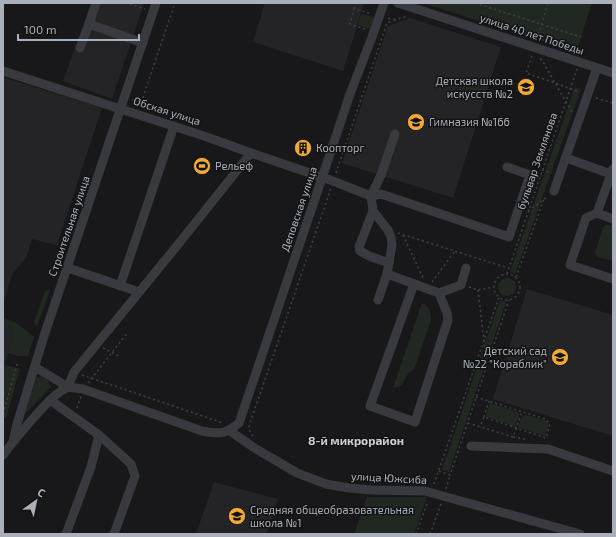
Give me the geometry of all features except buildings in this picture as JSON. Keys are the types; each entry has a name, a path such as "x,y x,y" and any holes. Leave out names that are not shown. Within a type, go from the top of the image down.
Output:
{"street":[{"path":"80,48 96,3"},
{"name":"Строительная улица","path":"3,454 13,442 35,366 156,3"},
{"name":"Деповская улица","path":"239,423 350,94 384,3"},
{"name":"улица 40 лет Победы","path":"398,3 613,73"},
{"path":"88,24 143,43"},
{"path":"554,191 597,68"},
{"name":"Обская улица","path":"3,71 174,126 372,196 381,194 509,237 530,175 507,167"},
{"path":"120,286 174,126"},
{"path":"389,263 368,256 360,251 359,247 373,211 372,196 395,134"},
{"path":"13,442 50,400 60,391 68,387 74,372 251,153"},
{"path":"566,158 612,172 597,213"},
{"path":"373,211 388,230 392,245 387,274 378,300"},
{"path":"613,218 597,213 586,218 570,265 613,279"},
{"path":"68,268 139,292"},
{"path":"387,274 439,293 461,285 466,268"},
{"path":"414,284 370,406 415,422 448,320 447,313 439,293"},
{"path":"35,366 68,387 83,389 202,431 218,434 230,431 239,423"},
{"path":"50,400 100,435 131,464 135,476 114,534"},
{"name":"улица Южсиба","path":"230,431 256,449 287,467 311,479 326,484 361,490 413,490 431,492 580,534"},
{"path":"66,534 91,467 100,435"},
{"path":"471,446 548,448 613,471"}],"path":[{"path":"356,3 350,24 365,29"},
{"path":"476,3 581,37"},
{"path":"534,47 548,3"},
{"path":"130,4 145,9"},
{"path":"253,436 250,432 249,426 387,23 394,20 354,9"},
{"path":"578,123 566,103 555,83 542,60 532,55 526,73 555,83 588,95 613,103"},
{"name":"бульвар Землянова","path":"506,274 580,62"},
{"path":"528,211 554,191"},
{"name":"бульвар Землянова","path":"516,277 544,199"},
{"path":"388,230 508,268"},
{"path":"403,234 427,289"},
{"path":"427,289 455,251"},
{"path":"439,471 450,475 510,300 515,297 520,288 519,282 512,274 500,275 494,286 495,292 499,297 510,300"},
{"path":"461,285 478,290 494,288"},
{"path":"478,290 486,369"},
{"path":"416,534 499,297"},
{"path":"73,417 83,389 128,332"},
{"path":"96,345 119,356"},
{"path":"3,414 18,361"},
{"path":"74,372 220,422 239,423 249,426"},
{"path":"476,397 546,419 550,424 546,438 484,417"},
{"path":"480,427 489,401"},
{"path":"468,422 513,437 522,412"}],"shaded area":[{"path":"91,3 144,3 112,99 63,81"},
{"path":"265,3 364,3 343,71 253,42"},
{"path":"423,3 592,3 576,52"},
{"path":"361,14 374,17 370,29 358,25"},
{"name":"Гимназия №166","path":"410,18 501,47 453,198 342,163 388,26"},
{"path":"3,77 102,108 57,245 32,239 26,258 12,274 3,305"},
{"path":"575,87 581,89 515,274 510,272"},
{"path":"605,225 613,226 613,261 598,257 595,252"},
{"path":"503,278 511,278 516,283 514,294 511,296 503,296 498,291 498,283"},
{"name":"Детский сад №22 \"Кораблик\"","path":"527,289 613,315 613,436 493,399"},
{"path":"50,290 37,326 34,322 45,291"},
{"path":"500,300 506,302 449,472 442,470"},
{"path":"422,303 429,310 431,320 414,370 407,375 401,385 393,388"},
{"path":"3,318 15,322 34,337 28,356 18,356 8,353 14,331 3,327"},
{"path":"3,327 14,331 3,371"},
{"path":"5,365 20,369 6,418 3,417 3,371"},
{"path":"41,376 48,381 51,387 25,414 36,378"},
{"path":"490,403 518,412 519,416 515,427 486,416"},
{"path":"526,415 545,420 549,425 545,436 518,427 522,417"},
{"name":"Средняя общеобразовательная школа №1","path":"214,482 278,499 266,534 196,534"},
{"path":"367,497 427,497 414,534 354,534"}],"place":[{"name":"Детская школа искусств №2","path":"526,87"},
{"name":"Гимназия №166","path":"416,122"},
{"name":"Коопторг","path":"303,148"},
{"name":"Рельеф","path":"202,166"},
{"name":"Детский сад №22 \"Кораблик\"","path":"560,357"},
{"name":"Средняя общеобразовательная школа №1","path":"237,516"}],"district":[{"name":"8-й микрорайон","path":"356,441"}]}
